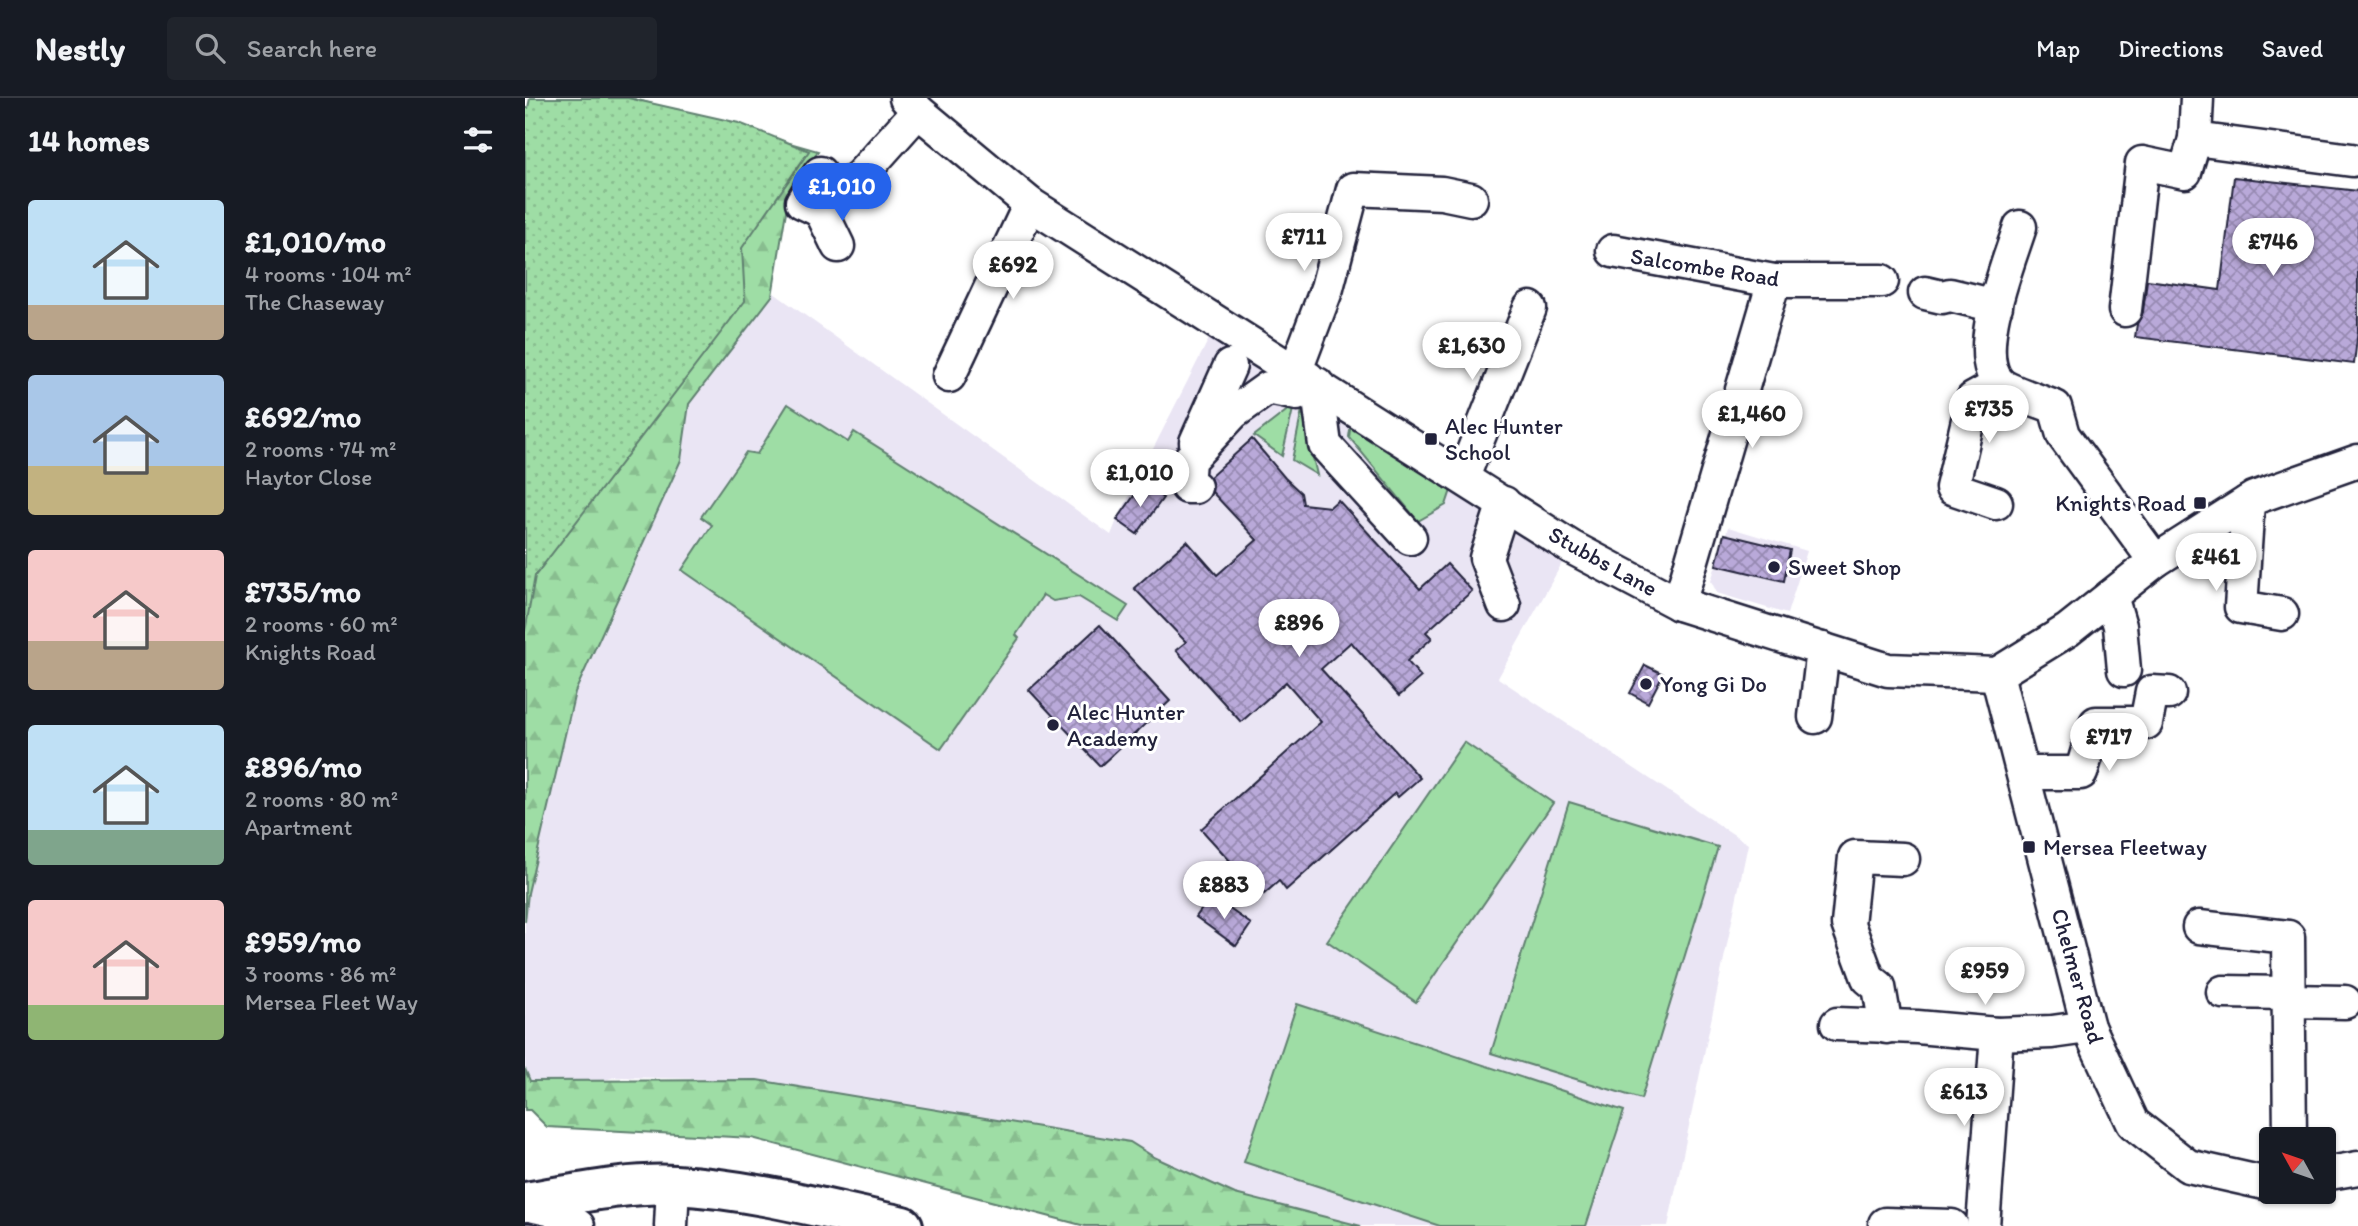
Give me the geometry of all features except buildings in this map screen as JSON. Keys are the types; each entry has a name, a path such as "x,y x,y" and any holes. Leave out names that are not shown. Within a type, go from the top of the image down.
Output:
{"main road":[{"path":"525,1203 616,1188 673,1185 758,1195 903,1226"}],"street":[{"path":"2125,310 2142,163 2185,172 2195,138 2197,98"},
{"path":"813,219 860,176 912,104"},
{"name":"Stubbs Lane","path":"912,104 1030,204 1307,377 1571,547 1679,604 1888,670 1997,674"},
{"path":"2195,138 2352,160"},
{"path":"813,219 802,202 820,173"},
{"path":"1230,366 1192,473 1233,413 1268,388 1297,394 1307,377 1353,189 1442,193 1471,198"},
{"path":"949,376 1030,204"},
{"path":"813,219 822,213 838,246"},
{"path":"2020,227 1991,321 1987,362 2000,384 2055,407 2063,435 2155,561"},
{"name":"Salcombe Road","path":"1613,251 1774,281 1882,281"},
{"path":"1679,604 1774,281"},
{"path":"1925,293 1942,297 1950,295 1996,306"},
{"path":"1464,477 1530,308"},
{"path":"1307,377 1325,445 1410,538"},
{"path":"1996,503 1952,488 1973,399 2000,384"},
{"path":"1997,674 2068,630 2155,561 2248,502 2358,461"},
{"path":"2248,502 2241,607 2282,614"},
{"path":"1503,605 1486,558 1504,503"},
{"path":"2111,596 2120,626 2124,670"},
{"path":"1815,717 1823,649"},
{"name":"Chelmer Road","path":"1997,674 2088,1027 2133,1123 2188,1166 2259,1182"},
{"path":"2023,773 2081,773 2096,723 2146,723 2152,692 2169,693"},
{"path":"1886,1027 1879,987 1868,978 1848,923 1855,857 1903,859"},
{"path":"2199,927 2288,937 2290,1127"},
{"path":"2223,992 2345,1002"},
{"path":"1837,1024 1997,1034 2052,1032 2088,1027"},
{"path":"1983,1226 1997,1034"},
{"path":"2336,1173 2357,1171"},
{"path":"671,1226 673,1185"},
{"path":"525,1203 552,1210 578,1226"},
{"path":"1885,1224 1952,1226"}],"shaded area":[{"name":"Alec Hunter Academy","path":"774,293 1111,535 1218,321 1571,547 1498,678 1748,844 1668,1226 1328,1226 757,1080 615,1077 525,1102 525,773 652,453"},
{"path":"1728,527 1807,551 1787,614 1717,593 1711,581"}],"green space":[{"path":"530,98 628,98 739,123 809,151 742,248 745,301 535,576 525,632 525,108 528,108"},
{"path":"611,98 631,98 818,151 788,199 772,296 689,404 681,460 575,692 528,893 525,922 525,553"},
{"path":"788,404 848,442 854,432 1128,606 1118,621 1079,597 1053,601 1043,595 1016,635 1019,638 941,749 682,570 712,525 701,517 746,452 757,454"},
{"path":"1294,405 1282,456 1254,436"},
{"path":"1302,410 1317,475 1292,460"},
{"path":"1352,416 1451,490 1446,505 1418,521 1349,437"},
{"path":"1464,742 1553,803 1416,1002 1327,941"},
{"path":"1569,802 1718,847 1641,1099 1491,1053"},
{"path":"1297,1004 1624,1111 1586,1226 1440,1226 1244,1162"},
{"path":"525,1069 530,1081 757,1080 1130,1142 1154,1157 1235,1194 1361,1226 1085,1226 752,1138 547,1127 530,1110 525,1110"}],"place":[{"name":"Alec Hunter School","path":"1431,439"},
{"name":"Knights Road","path":"2200,503"},
{"name":"Sweet Shop","path":"1774,567"},
{"name":"Yong Gi Do","path":"1646,684"},
{"name":"Alec Hunter Academy","path":"1053,725"},
{"name":"Mersea Fleetway","path":"2029,847"}]}
